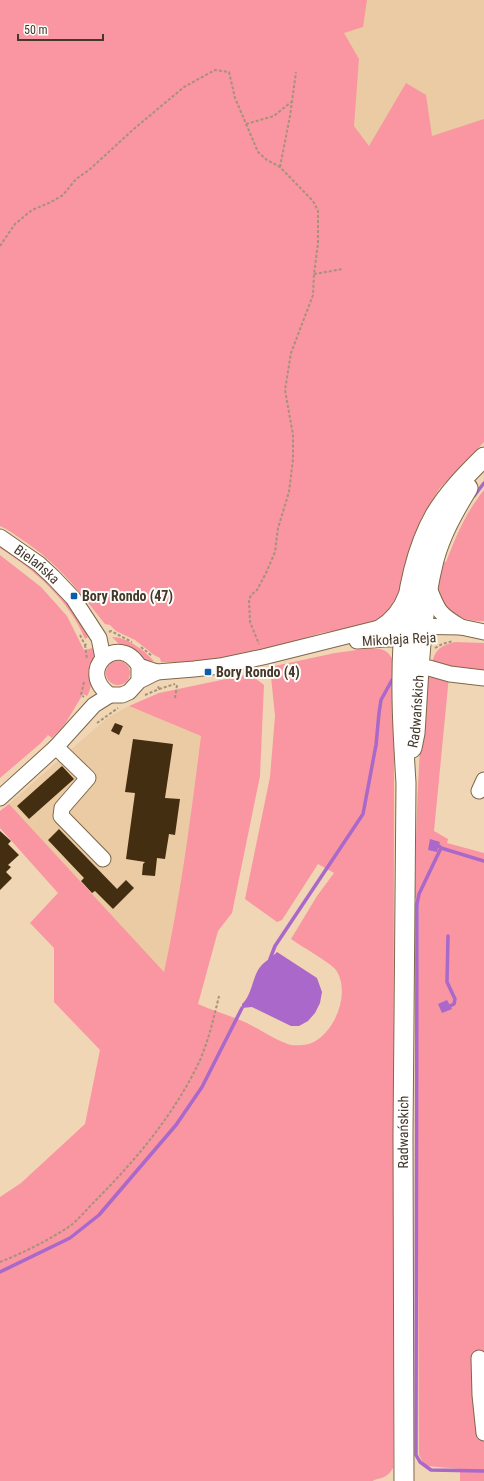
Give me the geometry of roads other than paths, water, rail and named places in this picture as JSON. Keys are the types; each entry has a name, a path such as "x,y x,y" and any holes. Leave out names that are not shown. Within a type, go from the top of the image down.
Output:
{"main road":[{"path":"420,586 418,556 425,536 435,516 453,490 484,457"},
{"path":"420,586 434,560 455,509 468,488 484,470"},
{"name":"Radwańskich","path":"404,1481 403,1136 406,783 415,733 414,633 420,586"}],"street":[{"name":"Bielańska","path":"0,538 23,552 53,577 73,598 109,655"},
{"path":"379,628 386,624 403,602 420,586 445,618 461,627"},
{"name":"Mikołaja Reja","path":"314,644 384,638 461,627 484,633"},
{"name":"Mikołaja Reja","path":"139,666 157,672 177,684 220,666 263,657 379,628 414,633 484,633"},
{"path":"105,691 96,673 98,668 109,655 130,656 139,666 139,681"},
{"path":"429,668 450,674 484,678"},
{"path":"105,691 122,695 129,692 139,681 157,672"},
{"path":"0,798 56,747 88,704 105,691"},
{"path":"56,747 88,778 62,808 61,816 103,859"},
{"path":"479,1358 480,1395 484,1433"}],"waterway":[{"path":"474,496 484,483"},
{"path":"270,959 275,946 363,814 376,745 381,700 392,680"},
{"path":"439,846 441,848 419,894 417,904 416,1455 420,1462 431,1470 484,1471"},
{"path":"441,848 484,861"},
{"path":"448,936 447,982 455,999 454,1004 450,1006"},
{"path":"0,1272 70,1238 99,1215 176,1125 202,1087 242,1008"}],"place":[{"name":"Bory Rondo (47)","path":"74,596"},
{"name":"Bory Rondo (4)","path":"208,672"}]}
